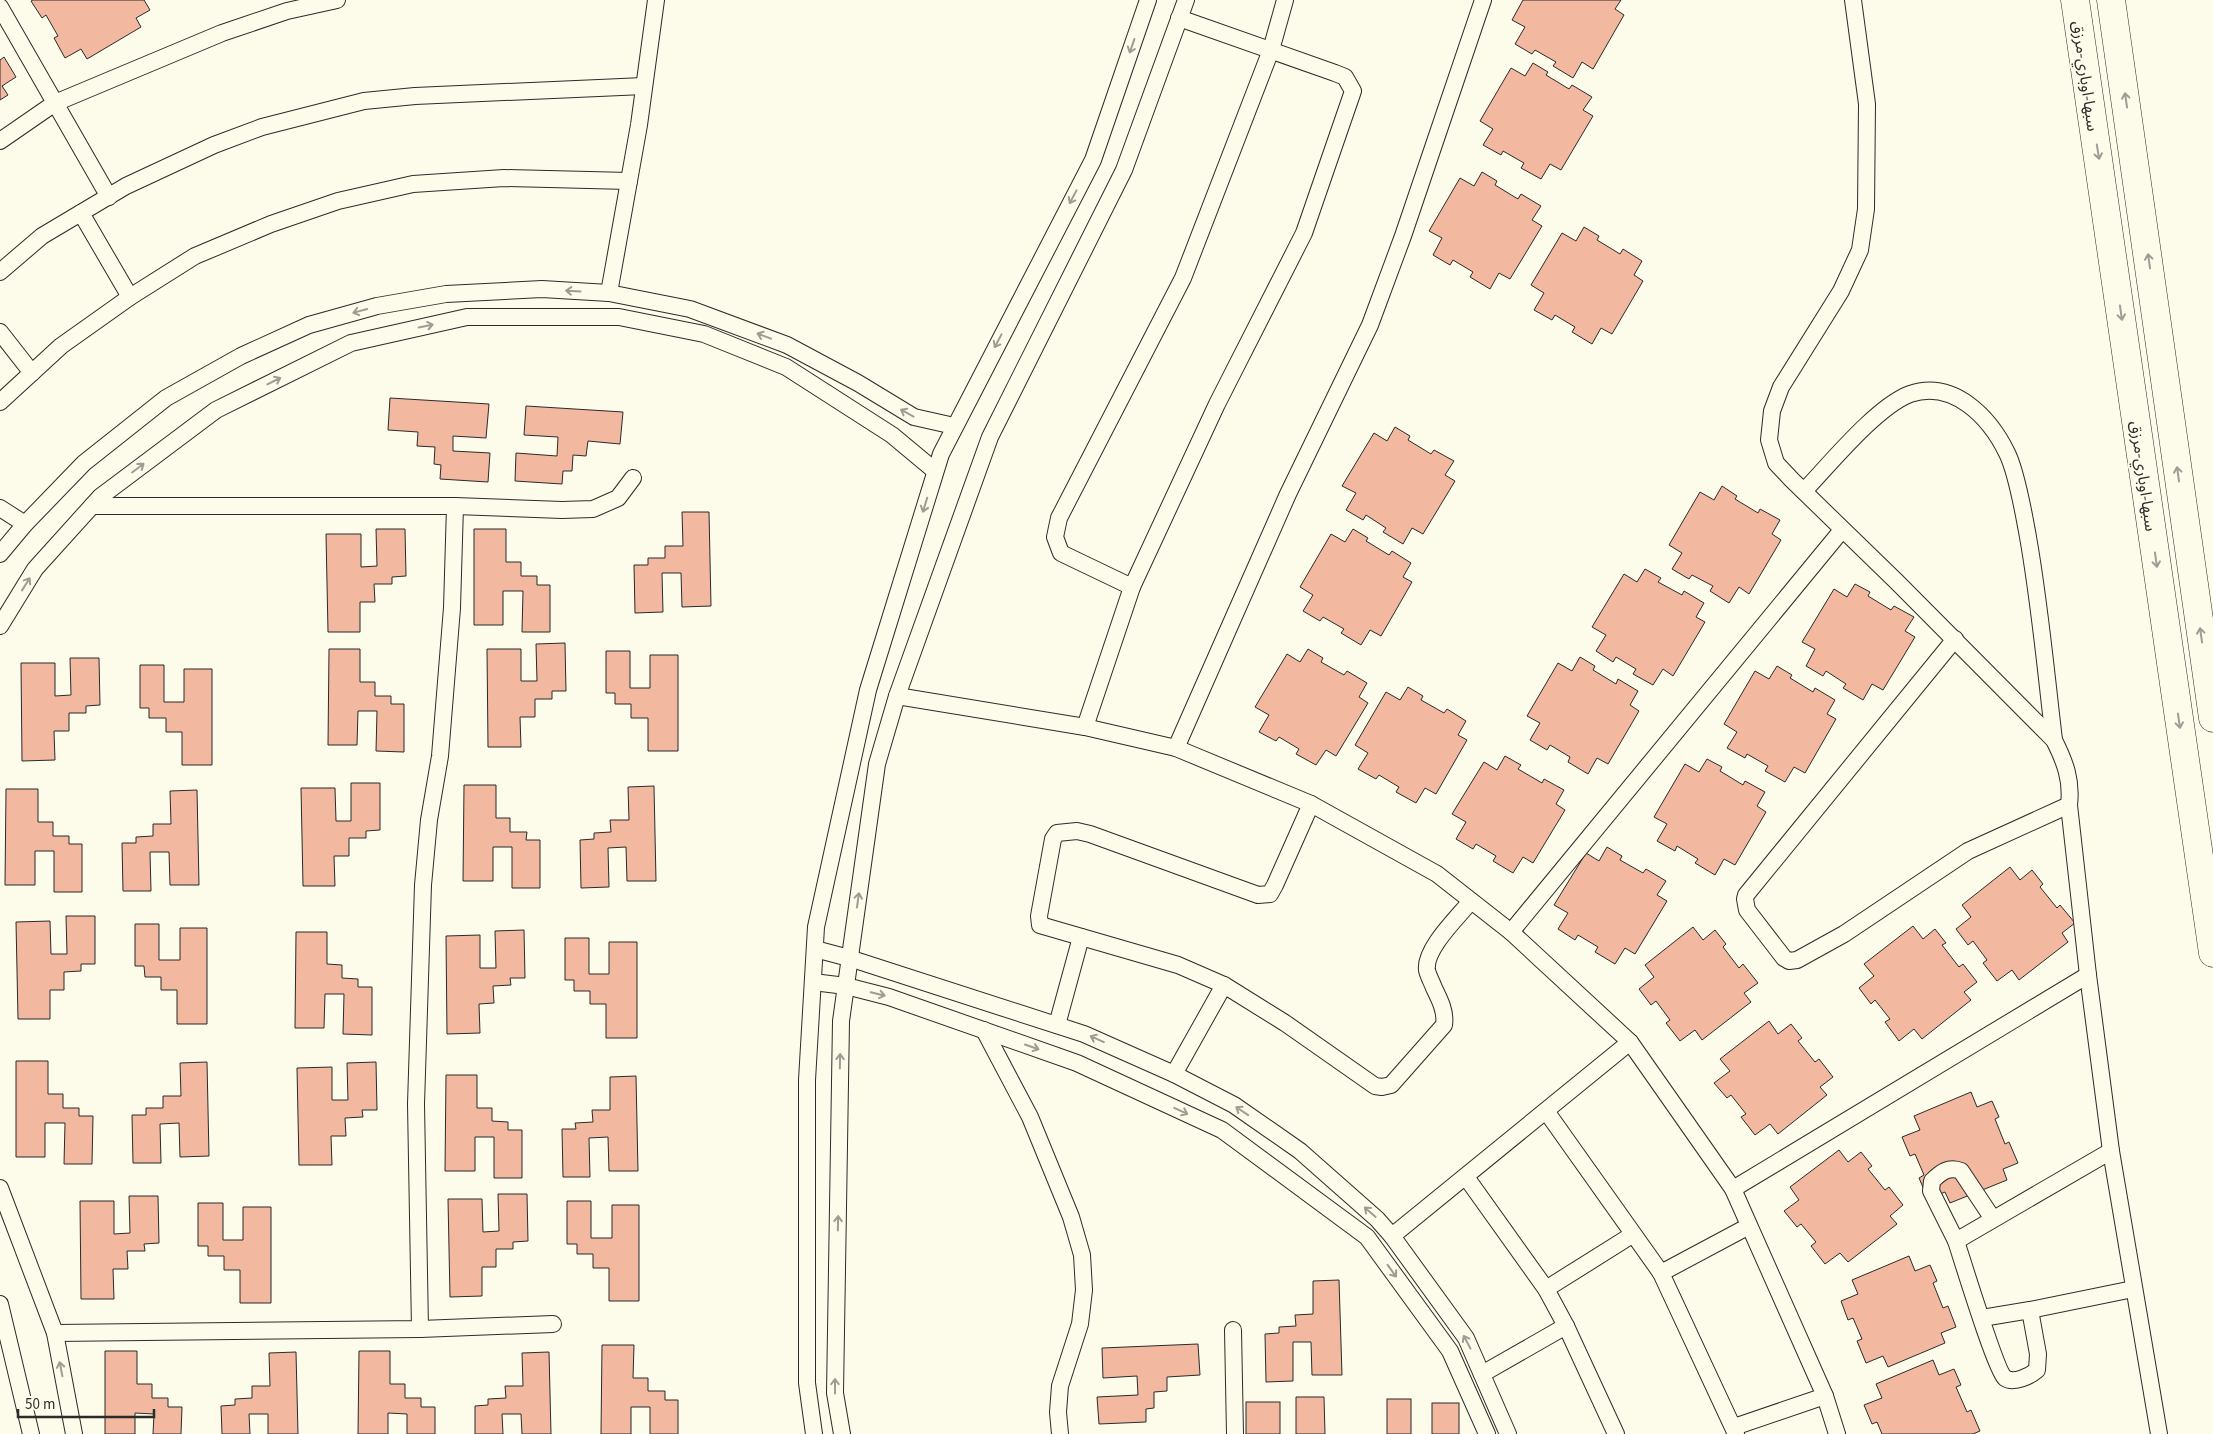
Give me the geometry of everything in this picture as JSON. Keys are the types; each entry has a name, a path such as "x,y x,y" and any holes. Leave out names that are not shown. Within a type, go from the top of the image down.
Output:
{"highway":[{"name":"سبها-اوباري-مرزق","path":"2075,0 2213,953"},
{"path":"2111,0 2213,718"}],"street":[{"path":"0,141 55,103 222,33 287,11 337,0"},
{"path":"609,293 629,181 656,0"},
{"path":"814,1434 807,1383 807,1080 816,927 868,690 934,470 954,426 1093,160 1148,0"},
{"path":"842,1434 835,1393 841,1021 877,764 897,696 990,437 1124,170 1186,0"},
{"path":"1132,587 1061,553 1055,537 1059,518 1183,278 1272,50 1284,0"},
{"path":"1176,748 1288,494 1370,325 1403,236 1483,0"},
{"path":"1853,0 1867,104 1866,209 1860,250 1840,291 1781,388 1772,411 1769,440 1776,463 1842,530 1955,639 2054,740 2065,761 2070,779 2069,804 2088,975 2111,1151 2133,1290 2159,1434"},
{"path":"0,7 109,197"},
{"path":"1085,727 1132,587 1217,404 1304,233 1353,91 1345,77 1179,18"},
{"path":"0,272 42,236 126,186 222,142 262,127 364,101 415,96 644,86"},
{"path":"0,402 61,346 130,297 195,256 271,224 338,201 422,184 504,178 629,181"},
{"path":"81,213 130,297"},
{"path":"0,554 25,524 84,463 166,398 241,356 308,325 377,306 446,294 542,289 609,293 690,309 778,341 858,383 914,417 954,426"},
{"path":"0,626 35,568 100,497 216,410 351,343 467,318 619,318 704,334 786,367 892,435 934,470"},
{"path":"0,332 32,373"},
{"path":"1804,491 1877,415 1894,402 1910,394 1928,391 1957,397 1970,404 1991,425 2008,454 2024,513 2035,578 2054,740"},
{"path":"92,506 455,506 562,510 594,509 618,498 633,478"},
{"path":"420,1329 416,1104 423,885 429,820 440,746 452,608 455,506"},
{"path":"0,508 25,524"},
{"path":"1511,932 1842,530"},
{"path":"1955,639 1746,895 1747,910 1784,958 1789,961 1797,960 1844,934 1968,851 2069,804"},
{"path":"897,696 1085,727 1176,748 1311,804 1437,874 1511,932 1630,1042 1733,1189 1825,1396 1837,1434"},
{"path":"1311,804 1275,885 1270,894 1265,896 1090,834 1077,831 1057,833 1052,839 1039,922 1045,928 1178,965 1224,985 1285,1023 1375,1086 1382,1087 1391,1085 1444,1025 1445,1018 1442,1005 1431,981 1427,964 1437,942 1471,901"},
{"path":"1057,1025 1081,937"},
{"path":"815,949 850,958 1084,1034 1174,1074 1234,1105 1300,1151 1377,1219 1392,1236 1466,1338 1508,1434"},
{"path":"1733,1189 2088,975"},
{"path":"813,982 846,986 889,997 1077,1062 1222,1130 1367,1237 1450,1351 1487,1434"},
{"path":"1174,1074 1224,985"},
{"path":"984,1030 1030,1118 1071,1217 1082,1255 1084,1290 1080,1324 1060,1386 1058,1412 1060,1434"},
{"path":"1392,1236 1630,1042"},
{"path":"1546,1110 1632,1235 1661,1273 1735,1430 1825,1396"},
{"path":"1956,1241 2111,1151"},
{"path":"1993,1219 1961,1171 1956,1168 1948,1169 1932,1180 1931,1191 1956,1241 2002,1374 2011,1380 2029,1376 2038,1366 2038,1354 2030,1310"},
{"path":"1466,1177 1546,1289 1566,1326 1616,1434"},
{"path":"0,1188 55,1333 74,1434"},
{"path":"1661,1273 1749,1226"},
{"path":"1546,1289 1632,1235"},
{"path":"1982,1318 2133,1290"},
{"path":"0,1304 31,1434"},
{"path":"55,1333 420,1329 553,1324"},
{"path":"1482,1374 1566,1326"},
{"path":"1233,1330 1235,1434"}],"building":[{"path":"144,0 150,10 136,18 141,27 87,59 81,49 65,58 54,38 58,36 46,15 42,18 31,1"},
{"path":"1523,0 1621,0 1615,9 1624,15 1593,69 1582,62 1573,78 1553,66 1556,62 1535,50 1532,54 1515,44 1525,27 1512,20"},
{"path":"4,57 16,77 2,86 8,95 0,100 0,60"},
{"path":"1533,63 1548,72 1546,75 1569,89 1572,85 1592,97 1583,110 1593,116 1561,170 1550,164 1541,179 1521,168 1524,163 1503,151 1501,155 1483,145 1493,129 1480,121 1511,68 1525,76"},
{"path":"1482,172 1497,181 1495,185 1518,199 1521,194 1541,206 1532,220 1542,226 1510,279 1499,273 1490,289 1470,277 1473,272 1453,260 1450,265 1433,255 1442,238 1429,231 1460,178 1474,186"},
{"path":"1584,227 1599,236 1597,240 1620,254 1623,249 1642,261 1634,275 1643,281 1612,334 1601,328 1592,344 1572,332 1575,327 1555,315 1552,320 1534,310 1544,293 1531,285 1562,233 1576,241"},
{"path":"390,398 489,404 486,438 453,436 453,451 490,453 488,482 440,479 441,465 434,464 435,447 417,446 418,432 388,430"},
{"path":"526,406 623,412 620,444 588,441 586,456 573,455 572,471 563,471 562,484 515,481 516,453 557,456 558,437 524,435"},
{"path":"1395,427 1410,436 1408,440 1431,454 1434,450 1454,461 1445,475 1455,481 1423,534 1412,528 1403,544 1383,532 1386,528 1366,515 1363,520 1346,510 1356,493 1342,486 1374,433 1387,441"},
{"path":"1722,486 1737,496 1735,499 1758,513 1760,509 1780,520 1772,534 1781,540 1749,594 1739,587 1729,603 1710,591 1713,586 1692,575 1689,579 1672,569 1682,553 1669,545 1700,492 1714,500"},
{"path":"682,512 709,512 711,606 682,607 681,573 662,573 663,612 635,613 634,565 648,565 648,558 665,558 665,546 683,546"},
{"path":"376,529 405,529 406,576 392,577 392,584 374,584 375,602 360,602 360,632 328,632 326,534 361,534 361,567 377,566"},
{"path":"474,529 506,529 506,562 521,562 521,576 537,576 537,585 550,585 550,632 522,632 523,591 503,591 503,625 474,625"},
{"path":"1353,529 1368,538 1366,541 1389,555 1392,551 1411,563 1403,577 1412,582 1381,636 1370,630 1361,645 1341,633 1344,629 1323,617 1320,621 1303,611 1313,595 1300,587 1331,534 1345,542"},
{"path":"1645,569 1661,578 1658,582 1682,595 1684,591 1704,603 1696,617 1705,622 1673,676 1663,669 1653,685 1633,674 1636,669 1616,657 1613,662 1596,651 1606,635 1592,627 1624,574 1637,582"},
{"path":"1855,584 1870,592 1868,596 1891,610 1894,606 1914,617 1905,631 1915,637 1883,690 1872,684 1863,700 1843,688 1846,684 1826,671 1823,676 1806,666 1815,649 1802,642 1834,589 1847,597"},
{"path":"565,643 566,691 552,691 552,699 535,699 535,717 520,717 521,747 488,747 487,649 521,649 521,681 537,681 536,644"},
{"path":"329,649 360,649 360,682 375,682 375,696 391,696 391,704 404,704 404,752 376,751 377,711 358,711 357,745 328,745"},
{"path":"1308,649 1323,658 1321,662 1344,675 1347,671 1367,683 1359,697 1368,703 1336,756 1326,750 1316,765 1296,754 1299,749 1279,737 1276,741 1259,732 1269,715 1255,707 1287,654 1300,662"},
{"path":"606,651 630,651 630,688 650,688 650,655 678,655 678,751 648,751 648,718 631,718 631,704 615,704 615,693 606,693"},
{"path":"1580,657 1595,666 1593,670 1616,684 1618,679 1638,691 1630,705 1639,711 1608,764 1597,758 1588,774 1568,762 1570,757 1550,745 1547,750 1530,740 1540,723 1527,716 1558,663 1572,671"},
{"path":"70,658 99,658 100,705 86,706 86,713 69,713 69,731 54,731 55,760 22,761 21,663 55,663 55,696 71,695"},
{"path":"140,665 164,665 164,702 184,702 184,669 212,669 212,765 182,765 182,732 166,732 166,718 149,718 149,708 140,708"},
{"path":"1777,666 1792,675 1790,678 1813,692 1815,688 1835,700 1827,714 1836,719 1805,773 1794,767 1785,782 1765,771 1768,766 1747,754 1745,758 1727,748 1737,732 1724,724 1755,671 1769,679"},
{"path":"1408,687 1423,696 1421,700 1444,713 1447,709 1466,721 1458,735 1467,740 1436,794 1425,788 1416,803 1396,792 1399,787 1379,775 1376,779 1358,769 1368,753 1355,745 1386,692 1400,700"},
{"path":"1505,756 1521,765 1518,769 1542,783 1544,779 1564,790 1556,804 1565,810 1533,863 1523,857 1513,873 1493,861 1496,856 1476,844 1473,849 1456,839 1466,822 1452,814 1484,762 1497,770"},
{"path":"1707,759 1722,767 1720,771 1743,785 1745,781 1765,792 1757,806 1766,812 1735,865 1724,859 1715,875 1695,863 1698,859 1677,846 1675,851 1657,841 1667,824 1654,817 1685,764 1699,772"},
{"path":"351,783 380,783 380,830 366,831 366,838 349,838 349,856 334,856 335,886 303,886 301,788 335,788 336,821 351,821"},
{"path":"464,785 496,785 496,818 510,818 510,832 527,832 526,840 540,840 540,888 512,888 512,847 493,847 493,881 463,881"},
{"path":"654,786 656,881 627,881 626,847 608,848 609,887 581,888 580,840 594,839 594,833 611,832 610,820 629,820 628,787"},
{"path":"6,789 38,789 38,822 53,822 53,836 69,836 69,844 82,844 82,892 54,892 54,851 35,851 35,885 5,885"},
{"path":"197,790 199,885 170,885 169,852 150,852 151,891 123,891 122,843 136,843 136,837 153,836 153,824 171,824 170,791"},
{"path":"1607,847 1622,856 1620,860 1643,873 1646,869 1666,881 1657,895 1667,901 1635,954 1625,948 1615,964 1595,952 1598,947 1578,935 1575,940 1558,929 1568,913 1554,905 1586,853 1599,861"},
{"path":"2010,867 2020,880 2032,870 2043,884 2040,887 2057,908 2060,905 2075,923 2062,933 2068,942 2019,980 2012,970 1997,981 1983,963 1987,960 1973,941 1968,945 1956,929 1971,917 1962,905"},
{"path":"66,916 95,916 95,964 81,964 81,971 64,972 64,990 50,990 50,1019 18,1019 16,922 50,921 51,954 67,954"},
{"path":"135,924 159,924 159,960 180,960 180,928 207,928 207,1024 177,1024 177,990 161,990 161,977 145,977 144,966 135,966"},
{"path":"1913,926 1923,939 1935,929 1946,943 1942,945 1959,967 1963,964 1977,982 1964,992 1971,1000 1922,1039 1914,1029 1899,1041 1885,1022 1890,1019 1875,1000 1871,1004 1859,988 1874,976 1864,964"},
{"path":"1693,927 1703,940 1715,930 1726,944 1723,947 1739,968 1743,964 1758,983 1744,993 1751,1002 1702,1040 1695,1030 1680,1041 1666,1023 1670,1020 1656,1001 1651,1005 1639,989 1654,977 1645,965"},
{"path":"524,930 525,978 510,978 511,985 493,986 494,1003 479,1004 480,1033 447,1034 446,936 480,935 480,968 496,968 495,931"},
{"path":"296,932 327,932 327,964 342,965 342,978 358,979 358,987 372,987 372,1035 343,1034 344,994 325,994 324,1028 295,1028"},
{"path":"565,938 589,938 589,974 609,974 609,942 637,942 637,1038 606,1038 606,1004 590,1004 590,991 574,991 574,980 565,980"},
{"path":"1769,1021 1778,1034 1791,1024 1802,1038 1798,1041 1815,1062 1819,1059 1833,1077 1820,1087 1827,1095 1778,1134 1770,1124 1755,1135 1741,1117 1746,1114 1731,1095 1727,1098 1714,1083 1730,1071 1720,1059"},
{"path":"16,1061 48,1061 48,1094 63,1094 63,1108 79,1108 79,1116 93,1116 92,1164 64,1164 65,1123 45,1123 45,1157 16,1157"},
{"path":"207,1062 209,1156 180,1157 179,1123 160,1124 161,1163 133,1163 132,1115 146,1115 146,1108 163,1108 163,1096 181,1096 180,1063"},
{"path":"376,1062 377,1110 362,1110 363,1117 345,1118 346,1136 331,1136 332,1165 299,1165 297,1068 332,1067 332,1100 348,1100 347,1063"},
{"path":"446,1075 477,1075 477,1108 492,1108 492,1121 508,1122 508,1130 522,1130 522,1178 494,1178 494,1137 475,1137 475,1171 445,1171"},
{"path":"636,1076 638,1171 609,1171 608,1137 589,1138 590,1177 563,1177 562,1129 576,1129 575,1123 593,1122 592,1110 610,1110 610,1077"},
{"path":"1971,1092 1977,1107 1992,1101 1999,1117 1995,1119 2005,1144 2009,1142 2018,1163 2003,1169 2007,1180 1950,1203 1945,1192 1928,1199 1919,1178 1924,1175 1915,1154 1910,1156 1902,1137 1920,1130 1914,1116"},
{"path":"1839,1150 1848,1162 1861,1152 1872,1166 1868,1169 1885,1190 1889,1187 1903,1205 1890,1216 1897,1224 1848,1262 1840,1253 1825,1264 1811,1246 1816,1242 1801,1224 1797,1227 1784,1211 1799,1200 1790,1187"},
{"path":"498,1194 527,1194 528,1241 513,1242 513,1249 496,1249 496,1267 482,1267 482,1296 450,1297 448,1199 482,1199 483,1232 499,1231"},
{"path":"129,1196 158,1196 159,1243 144,1244 145,1251 127,1251 128,1269 113,1269 114,1299 81,1299 80,1201 114,1201 114,1234 130,1233"},
{"path":"567,1201 591,1201 591,1238 612,1238 612,1205 639,1205 639,1301 609,1301 609,1268 593,1268 593,1254 577,1254 577,1244 567,1244"},
{"path":"198,1203 223,1203 223,1240 243,1240 243,1207 271,1207 271,1303 240,1303 240,1270 224,1270 224,1256 208,1256 208,1246 198,1246"},
{"path":"1909,1256 1915,1271 1930,1265 1937,1281 1933,1283 1943,1308 1948,1306 1956,1327 1941,1333 1945,1343 1888,1367 1883,1356 1866,1363 1857,1341 1862,1339 1853,1318 1848,1320 1841,1301 1858,1294 1852,1280"},
{"path":"1339,1280 1342,1375 1312,1375 1311,1342 1293,1342 1293,1381 1266,1382 1265,1334 1279,1333 1279,1327 1296,1326 1295,1315 1313,1314 1313,1281"},
{"path":"1198,1344 1200,1375 1167,1377 1167,1391 1154,1392 1154,1408 1146,1409 1146,1422 1099,1424 1097,1397 1138,1395 1137,1376 1103,1378 1102,1348"},
{"path":"602,1345 634,1345 633,1378 648,1378 648,1391 665,1391 665,1400 678,1400 678,1434 650,1434 650,1407 631,1407 631,1434 601,1434"},
{"path":"105,1351 137,1351 137,1384 152,1384 152,1398 168,1398 168,1407 182,1407 181,1434 153,1434 154,1414 135,1413 135,1434 105,1434"},
{"path":"359,1351 390,1351 390,1384 405,1384 405,1398 421,1398 421,1407 435,1407 435,1434 407,1434 407,1414 388,1413 388,1434 358,1434"},
{"path":"296,1352 298,1434 268,1434 268,1414 249,1414 250,1434 222,1434 221,1406 235,1405 235,1399 252,1398 252,1386 270,1386 269,1353"},
{"path":"549,1352 551,1434 522,1434 521,1414 502,1414 503,1434 475,1434 475,1406 488,1405 488,1399 506,1398 505,1386 523,1386 522,1353"},
{"path":"1933,1360 1939,1375 1954,1369 1961,1385 1956,1387 1967,1412 1971,1410 1980,1431 1973,1434 1882,1434 1877,1422 1872,1424 1864,1405 1882,1398 1876,1384"},
{"path":"1296,1397 1324,1397 1325,1434 1296,1434"},
{"path":"1387,1399 1411,1399 1411,1434 1387,1434"},
{"path":"1246,1402 1280,1402 1280,1434 1246,1434"},
{"path":"1432,1403 1459,1403 1459,1434 1432,1434"}]}
